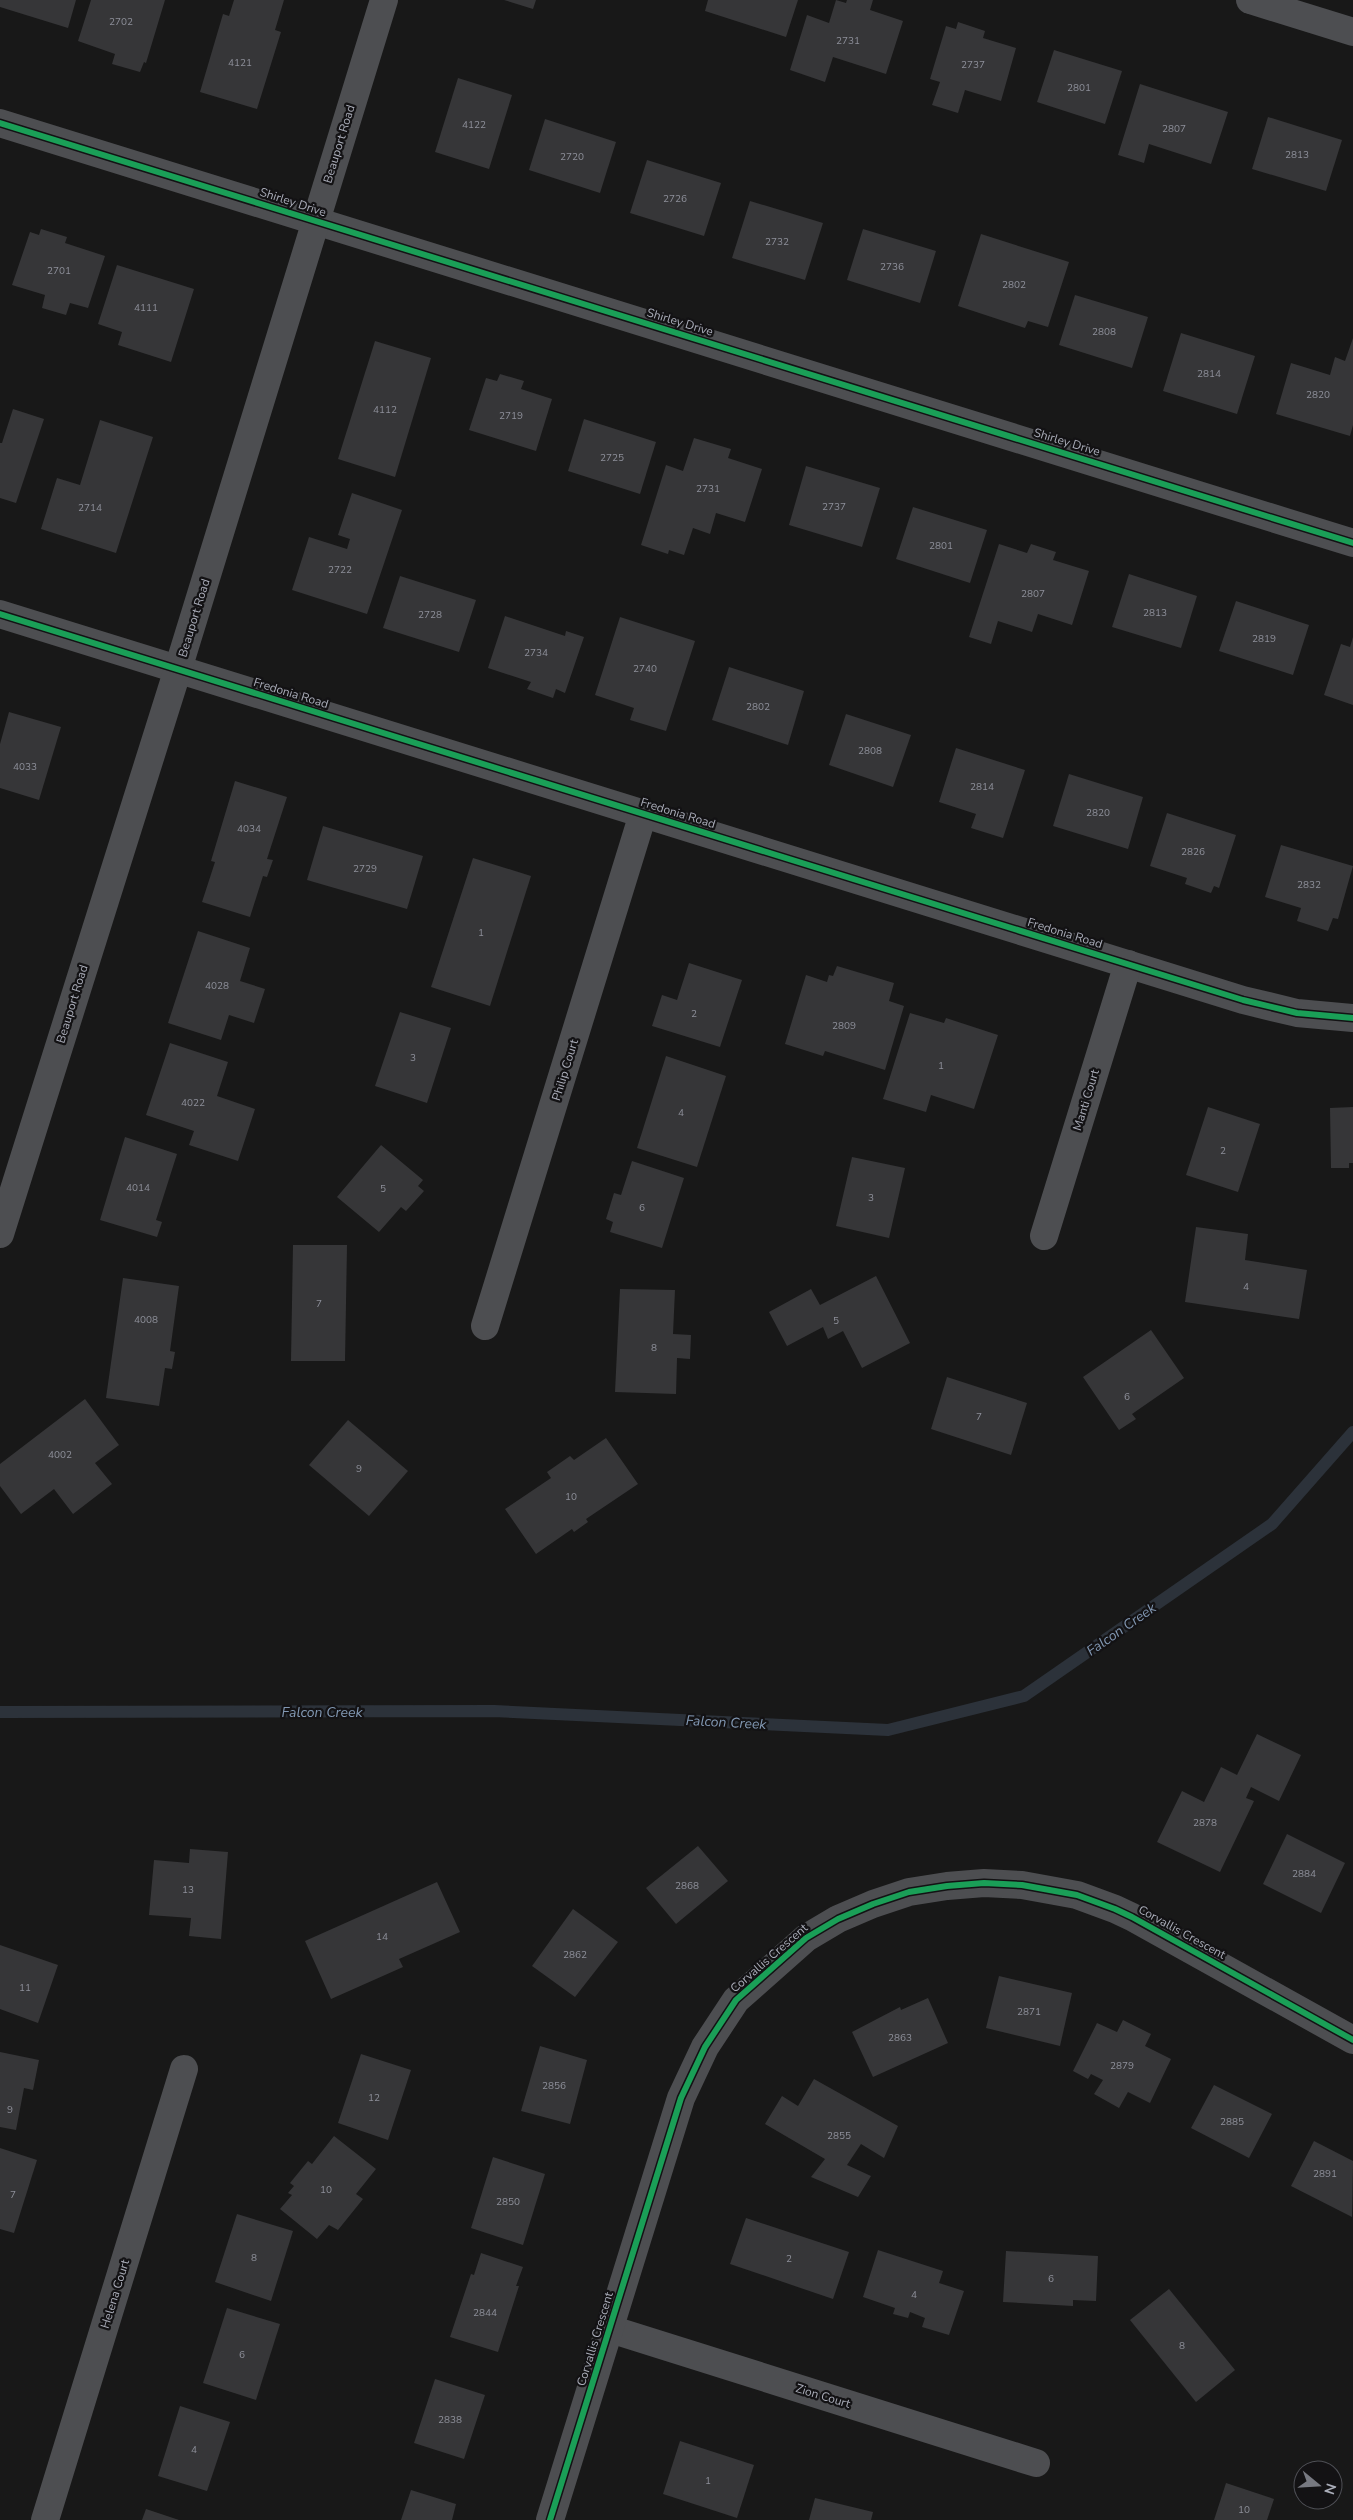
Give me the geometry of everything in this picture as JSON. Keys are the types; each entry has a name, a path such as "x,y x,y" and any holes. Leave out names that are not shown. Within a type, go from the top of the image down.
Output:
{"street":[{"name":"Beauport Road","path":"0,1234 178,669 384,0"},
{"path":"1250,0 1353,32"},
{"name":"Shirley Drive","path":"0,122 1353,543"},
{"name":"Fredonia Road","path":"0,614 1243,1000 1279,1009 1353,1018"},
{"name":"Philip Court","path":"485,1326 643,814"},
{"name":"Manti Court","path":"1044,1236 1128,964"},
{"name":"Corvallis Crescent","path":"550,2520 681,2098 705,2047 736,2000 799,1944 838,1919 873,1904 909,1892 984,1883 1022,1885 1077,1895 1132,1916 1353,2040"},
{"name":"Helena Court","path":"45,2520 184,2069"},
{"name":"Zion Court","path":"610,2329 1036,2463"}],"building":[{"path":"0,0 76,0 68,28 0,7"},
{"path":"91,0 165,0 146,63 144,62 140,72 112,64 115,54 78,41"},
{"path":"234,0 284,0 275,30 281,32 257,109 200,92 223,14 229,16"},
{"path":"504,0 536,0 533,9"},
{"path":"708,0 798,0 786,37 705,11"},
{"path":"836,0 846,3 847,0 873,0 870,10 903,21 886,74 833,57 825,82 790,70 807,15 829,23"},
{"path":"958,22 985,31 983,38 1016,48 1001,101 965,90 958,113 932,105 940,82 930,79 946,26 956,29"},
{"path":"1054,50 1122,71 1105,124 1037,102"},
{"path":"458,78 512,95 489,169 435,152"},
{"path":"1140,84 1228,112 1211,164 1149,144 1144,163 1118,155"},
{"path":"1268,117 1342,140 1326,191 1252,169"},
{"path":"545,119 616,142 600,193 529,170"},
{"path":"647,160 721,183 704,236 630,213"},
{"path":"750,201 823,223 805,280 732,258"},
{"path":"41,229 67,237 65,243 105,256 88,308 70,303 66,315 42,308 45,295 12,285 30,232 39,235"},
{"path":"863,229 936,251 920,303 847,280"},
{"path":"981,234 1069,262 1048,327 1028,321 1025,328 958,306"},
{"path":"117,265 194,289 171,362 118,345 122,332 98,324"},
{"path":"1075,295 1148,317 1132,368 1059,345"},
{"path":"1181,333 1255,356 1237,414 1163,391"},
{"path":"1353,338 1353,425 1350,436 1276,414 1291,363 1330,375 1335,357 1345,361"},
{"path":"375,341 431,358 395,477 338,459"},
{"path":"500,374 524,381 521,389 552,399 536,451 469,430 486,378 497,381"},
{"path":"13,409 44,419 16,503 0,498 0,443 2,443"},
{"path":"584,419 656,442 640,494 568,471"},
{"path":"100,420 153,437 116,553 41,529 57,478 80,485"},
{"path":"694,438 731,449 728,458 762,469 745,522 716,513 710,534 693,528 684,555 669,550 668,554 641,545 666,465 683,471"},
{"path":"806,466 880,488 862,547 789,525"},
{"path":"352,493 402,510 367,614 292,590 309,537 347,549 350,539 338,535"},
{"path":"913,507 987,530 970,583 896,559"},
{"path":"999,544 1027,553 1031,544 1056,552 1053,560 1089,571 1072,625 1038,614 1032,632 998,621 991,644 969,637"},
{"path":"1129,574 1197,596 1181,648 1112,627"},
{"path":"400,576 476,600 459,652 383,628"},
{"path":"1236,601 1309,625 1293,675 1219,651"},
{"path":"505,616 565,636 566,631 584,637 565,693 556,689 553,698 527,689 531,682 488,668"},
{"path":"620,617 695,641 666,731 630,720 634,708 595,695"},
{"path":"1353,637 1353,705 1324,695 1341,644 1350,647"},
{"path":"729,667 804,691 788,745 712,720"},
{"path":"9,712 61,727 39,800 0,788 0,744"},
{"path":"846,714 911,735 893,787 829,765"},
{"path":"956,748 1025,770 1003,838 971,828 976,814 939,802"},
{"path":"1069,774 1143,797 1128,849 1053,826"},
{"path":"235,781 287,797 267,859 273,860 267,877 263,876 250,917 202,902 215,862 211,861"},
{"path":"1167,813 1236,835 1219,888 1214,886 1211,893 1185,884 1187,878 1150,866"},
{"path":"323,826 423,856 407,909 307,880"},
{"path":"1281,845 1353,866 1338,919 1333,918 1328,931 1297,921 1301,908 1265,897"},
{"path":"473,858 531,876 490,1006 431,987"},
{"path":"198,931 250,948 240,981 265,989 254,1023 229,1015 221,1040 168,1023"},
{"path":"689,963 742,980 720,1047 652,1026 662,995 677,1000"},
{"path":"837,966 894,983 889,1001 904,1006 885,1070 825,1051 823,1056 785,1044 806,975 827,982 829,975 833,976"},
{"path":"400,1012 451,1028 427,1103 375,1086"},
{"path":"910,1013 944,1023 946,1018 998,1035 974,1109 931,1095 926,1112 883,1099"},
{"path":"170,1043 228,1062 217,1096 255,1109 238,1161 189,1145 194,1131 146,1115"},
{"path":"666,1056 726,1076 697,1167 637,1148"},
{"path":"1208,1107 1260,1124 1238,1192 1186,1175"},
{"path":"1353,1107 1353,1163 1349,1163 1349,1168 1331,1168 1330,1108"},
{"path":"125,1137 177,1154 156,1220 162,1222 157,1237 100,1220"},
{"path":"381,1145 423,1180 418,1186 424,1191 406,1211 401,1207 379,1232 337,1197"},
{"path":"852,1157 905,1168 889,1238 836,1226"},
{"path":"632,1161 684,1178 662,1248 610,1232 613,1222 606,1219 614,1193 621,1195"},
{"path":"1196,1227 1248,1234 1245,1260 1307,1270 1299,1319 1185,1302"},
{"path":"293,1245 347,1245 345,1361 291,1361"},
{"path":"876,1276 910,1343 862,1368 843,1331 828,1339 823,1327 787,1346 769,1312 811,1289 820,1305"},
{"path":"123,1278 179,1286 170,1351 175,1352 172,1369 165,1368 159,1406 106,1398"},
{"path":"620,1289 675,1290 673,1334 691,1335 690,1359 677,1358 676,1394 615,1392"},
{"path":"1151,1330 1184,1378 1132,1414 1136,1419 1119,1430 1083,1377"},
{"path":"947,1377 1027,1403 1011,1455 931,1429"},
{"path":"85,1399 119,1445 95,1463 112,1484 73,1514 54,1489 21,1514 0,1486 0,1464"},
{"path":"348,1420 408,1471 369,1516 309,1465"},
{"path":"606,1438 638,1484 586,1519 588,1522 574,1532 572,1529 536,1554 505,1509 551,1478 547,1472 570,1456 574,1460"},
{"path":"1257,1734 1301,1755 1279,1801 1251,1787 1246,1798 1254,1801 1220,1872 1157,1842 1182,1791 1204,1802 1221,1767 1237,1775"},
{"path":"1287,1834 1345,1863 1321,1913 1263,1884"},
{"path":"698,1846 728,1881 676,1924 646,1888"},
{"path":"190,1849 228,1852 221,1939 189,1936 191,1918 149,1915 154,1860 189,1863"},
{"path":"437,1882 460,1932 399,1959 403,1967 331,1999 305,1941"},
{"path":"573,1909 618,1942 575,1997 532,1966"},
{"path":"0,1945 58,1965 38,2023 0,2009"},
{"path":"999,1976 1072,1993 1060,2046 986,2028"},
{"path":"928,1998 948,2043 873,2077 852,2032 900,2007 901,2010"},
{"path":"1123,2020 1151,2034 1145,2046 1171,2059 1150,2103 1128,2092 1119,2108 1094,2094 1103,2080 1091,2074 1088,2079 1073,2071 1097,2023 1117,2032"},
{"path":"540,2046 587,2060 570,2124 521,2111"},
{"path":"0,2052 39,2060 33,2090 24,2088 16,2130 0,2127"},
{"path":"361,2054 411,2070 388,2140 338,2123"},
{"path":"814,2079 898,2126 884,2158 861,2144 847,2165 871,2176 858,2197 811,2177 825,2159 765,2124 782,2096 798,2106"},
{"path":"1214,2085 1272,2114 1249,2158 1191,2128"},
{"path":"334,2136 376,2169 356,2194 363,2199 338,2230 329,2225 317,2239 280,2209 292,2195 288,2193 294,2186 290,2183 308,2161 312,2164"},
{"path":"1314,2141 1353,2161 1352,2217 1291,2186"},
{"path":"0,2148 37,2160 14,2233 0,2229"},
{"path":"493,2157 545,2174 523,2245 471,2228"},
{"path":"237,2214 293,2231 271,2301 215,2282"},
{"path":"746,2218 849,2252 833,2299 730,2264"},
{"path":"878,2250 943,2271 939,2283 964,2291 949,2335 922,2327 925,2318 910,2312 908,2318 893,2314 895,2308 863,2297"},
{"path":"1006,2251 1098,2256 1096,2301 1073,2300 1073,2306 1003,2302"},
{"path":"481,2253 523,2267 516,2286 519,2286 498,2352 450,2337 471,2274 474,2275"},
{"path":"1169,2289 1235,2370 1196,2402 1130,2320"},
{"path":"227,2308 280,2324 256,2400 203,2383"},
{"path":"435,2379 485,2395 464,2459 414,2443"},
{"path":"180,2406 230,2422 207,2491 158,2476"},
{"path":"680,2441 754,2465 737,2518 663,2494"},
{"path":"1226,2483 1274,2499 1267,2520 1214,2520"},
{"path":"411,2490 456,2504 452,2520 401,2520"},
{"path":"815,2498 873,2512 871,2520 809,2520"},
{"path":"146,2509 179,2520 142,2520"}],"waterway":[{"name":"Falcon Creek","path":"0,1712 494,1711 888,1730 1024,1696 1272,1524 1353,1432"}],"cycle path":[{"path":"0,123 1353,543"},
{"path":"0,614 1243,1000 1297,1013 1353,1018"},
{"path":"550,2520 681,2098 705,2047 736,2000 806,1938 838,1919 873,1904 909,1892 984,1883 1022,1885 1077,1895 1132,1917 1353,2040"}]}
